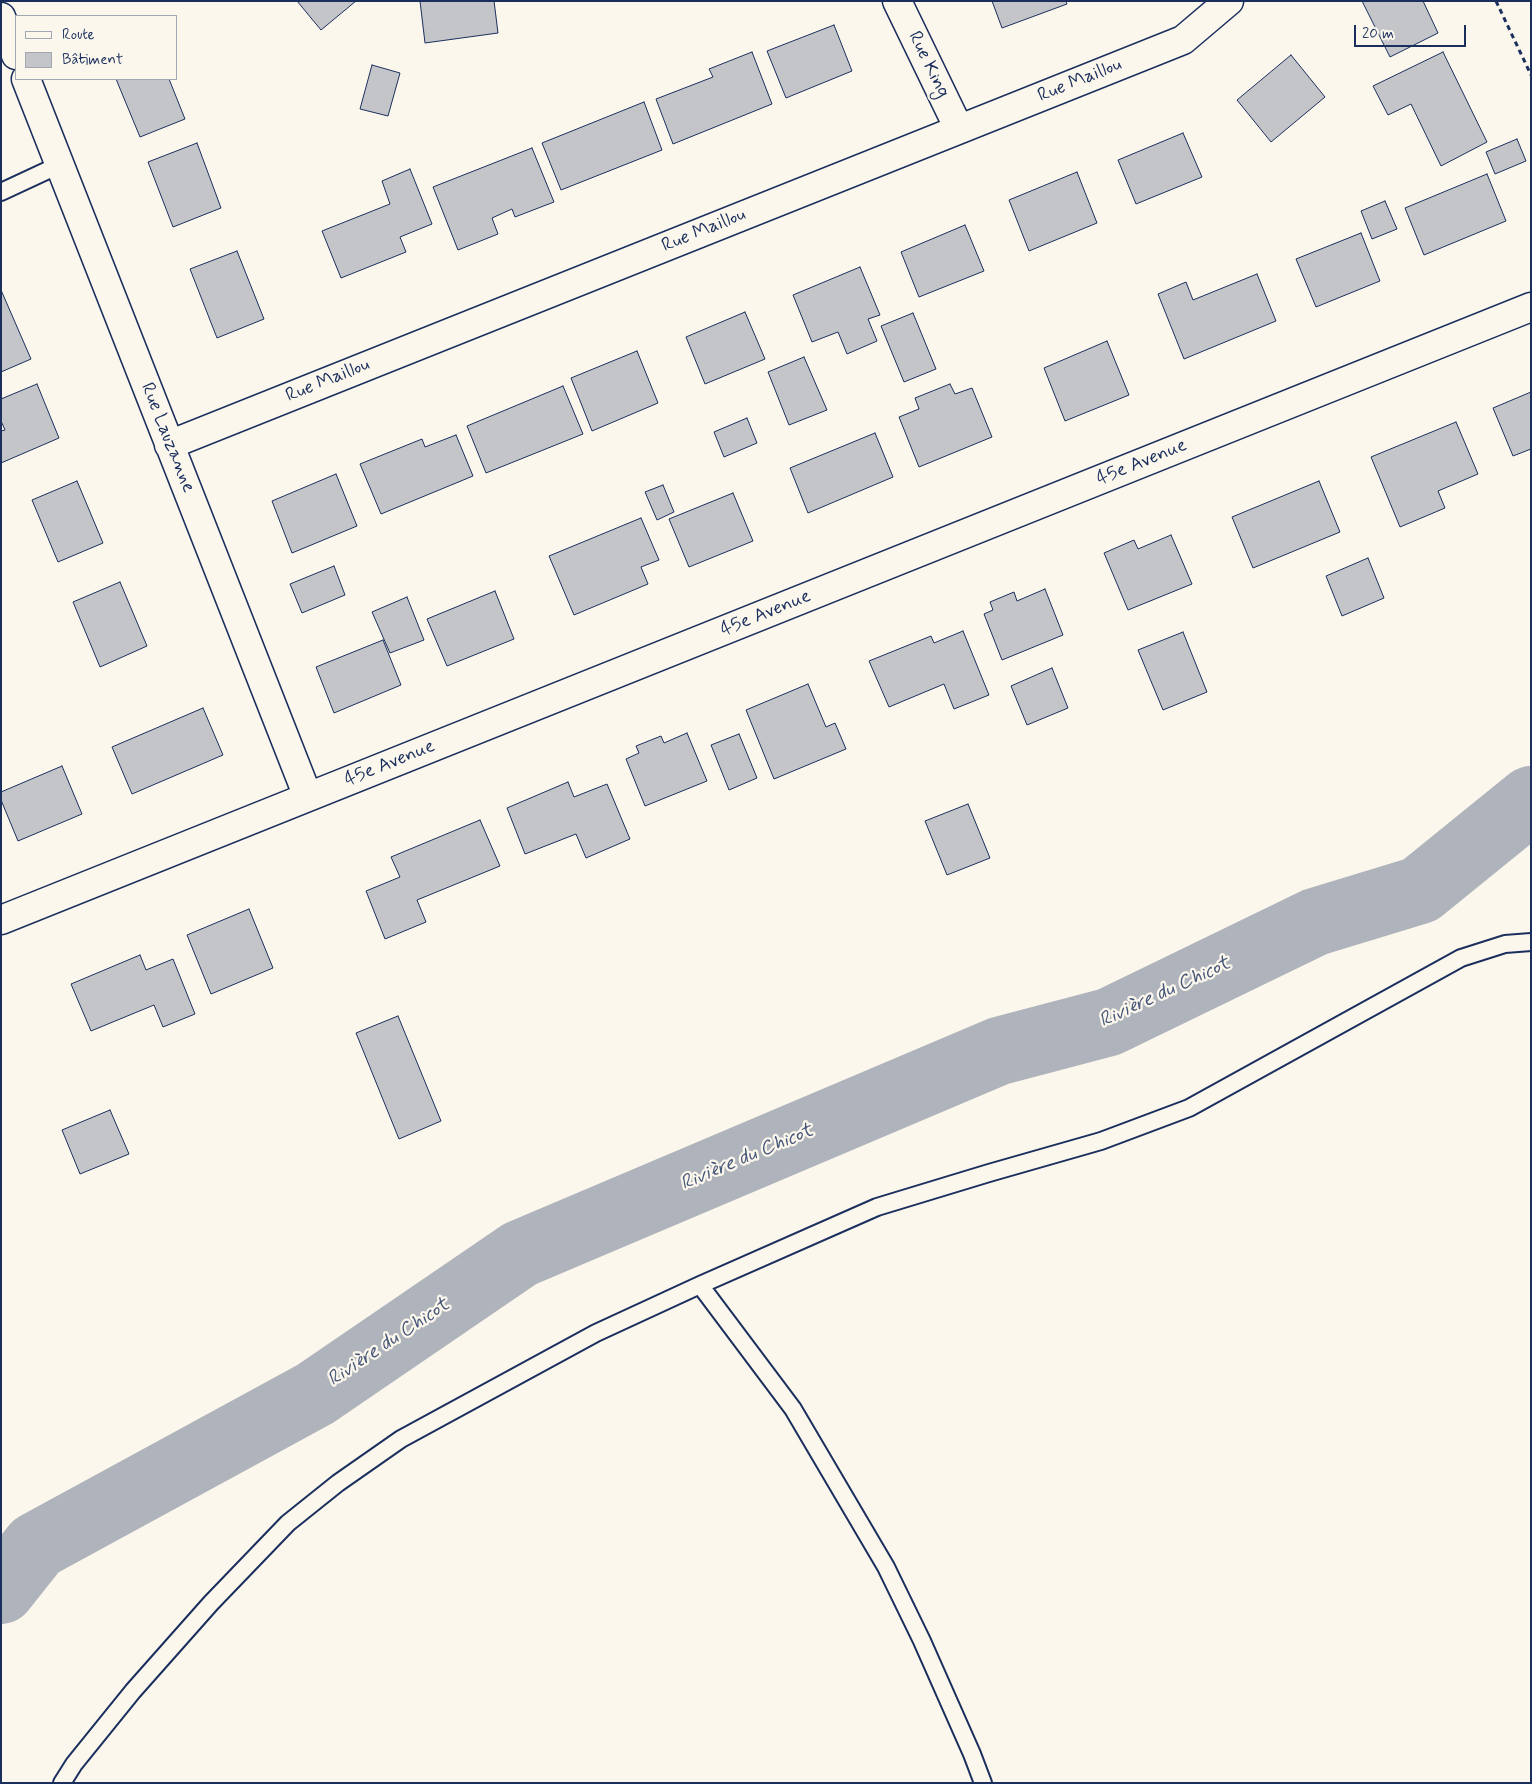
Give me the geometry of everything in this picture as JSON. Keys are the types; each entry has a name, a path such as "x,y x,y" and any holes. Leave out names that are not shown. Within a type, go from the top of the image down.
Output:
{"street":[{"name":"Rue King","path":"897,1 959,129"},
{"name":"Rue Maillou","path":"169,444 1183,40 1230,1"},
{"path":"1,17 15,52"},
{"name":"Rue Lauzanne","path":"26,80 308,797"},
{"name":"45e Avenue","path":"1,920 1531,307"}],"lane":[{"path":"1,192 60,165"},
{"path":"62,1783 74,1764 133,1692 211,1603 288,1523 338,1483 401,1439 596,1333 877,1207 1101,1141 1189,1108 1461,958 1505,944 1531,942"},
{"path":"700,1285 793,1409 886,1566 926,1650 983,1783"}],"path":[{"path":"1496,1 1531,75"}],"building":[{"path":"297,1 356,1 321,30"},
{"path":"420,1 494,1 498,33 425,43"},
{"path":"992,1 1066,1 1067,4 1002,28"},
{"path":"1362,1 1423,1 1438,33 1390,57"},
{"path":"834,25 852,71 786,98 767,51"},
{"path":"752,52 772,104 673,144 656,99 713,77 709,69"},
{"path":"1443,52 1487,142 1441,166 1411,104 1388,115 1373,86"},
{"path":"1291,55 1325,97 1271,142 1237,100"},
{"path":"372,65 400,73 388,116 360,109"},
{"path":"116,80 169,80 185,119 140,137"},
{"path":"644,102 662,150 561,190 542,143"},
{"path":"1183,133 1202,177 1136,204 1118,160"},
{"path":"1517,139 1526,161 1495,174 1486,152"},
{"path":"197,143 221,208 173,227 148,162"},
{"path":"532,148 554,202 515,217 512,209 492,218 498,234 458,250 433,187"},
{"path":"410,169 432,224 400,237 406,252 341,278 322,231 390,204 382,181"},
{"path":"1077,172 1097,223 1029,251 1009,200"},
{"path":"1487,174 1506,221 1424,255 1405,208"},
{"path":"1385,201 1397,229 1372,239 1361,211"},
{"path":"965,225 984,271 919,297 901,252"},
{"path":"1361,233 1380,281 1316,307 1296,259"},
{"path":"237,251 264,319 217,338 190,269"},
{"path":"860,267 880,315 868,319 877,341 847,354 838,332 812,342 793,295"},
{"path":"1257,274 1276,321 1184,359 1158,294 1186,282 1193,300"},
{"path":"1,290 31,359 1,372"},
{"path":"745,312 765,359 705,384 686,337"},
{"path":"913,313 936,369 904,382 881,326"},
{"path":"1107,341 1129,395 1065,421 1044,368"},
{"path":"637,351 658,403 592,431 571,378"},
{"path":"804,357 827,410 789,425 768,372"},
{"path":"37,384 59,438 1,463 1,431 5,430 1,421 1,399"},
{"path":"950,384 955,394 972,388 992,437 919,467 899,417 919,409 915,398"},
{"path":"563,386 583,434 486,473 467,426"},
{"path":"1531,392 1531,449 1513,456 1493,408"},
{"path":"747,418 757,443 724,457 714,432"},
{"path":"1456,422 1478,474 1438,491 1445,508 1400,527 1371,457"},
{"path":"875,433 893,477 808,513 790,468"},
{"path":"456,435 473,476 381,514 360,464 422,439 425,447"},
{"path":"336,474 357,526 292,553 272,501"},
{"path":"77,481 103,543 58,562 32,500"},
{"path":"1319,481 1340,532 1253,568 1232,517"},
{"path":"663,485 674,512 657,520 645,492"},
{"path":"733,493 753,541 689,567 669,519"},
{"path":"641,518 659,560 641,567 648,584 574,615 549,556"},
{"path":"1171,535 1192,584 1128,610 1104,553 1134,540 1138,549"},
{"path":"1368,558 1384,598 1342,616 1326,576"},
{"path":"334,566 345,595 302,613 290,584"},
{"path":"120,582 147,646 100,667 73,602"},
{"path":"1045,589 1063,635 1002,660 984,614 993,610 990,602 1014,592 1017,601"},
{"path":"495,591 514,639 447,666 427,619"},
{"path":"407,597 424,640 390,653 372,612"},
{"path":"963,631 989,695 954,709 944,684 889,707 869,661 931,636 934,643"},
{"path":"1183,632 1207,692 1163,710 1138,650"},
{"path":"383,640 401,685 334,713 316,667"},
{"path":"1052,668 1068,708 1027,725 1011,686"},
{"path":"808,684 826,727 835,723 846,749 774,779 746,710"},
{"path":"203,708 223,755 132,794 112,747"},
{"path":"687,733 707,781 645,806 626,759 639,753 636,746 661,736 664,743"},
{"path":"739,734 757,778 729,790 711,745"},
{"path":"62,766 82,814 18,841 1,800 1,792"},
{"path":"568,782 574,797 607,784 630,839 586,858 576,834 525,854 507,808"},
{"path":"968,804 990,858 947,875 925,821"},
{"path":"480,820 500,866 417,900 426,922 385,939 366,891 400,877 391,857"},
{"path":"249,909 273,968 211,994 187,935"},
{"path":"140,955 146,970 173,959 195,1014 163,1027 154,1005 91,1031 71,984"},
{"path":"398,1016 441,1121 399,1139 356,1033"},
{"path":"110,1110 129,1154 80,1174 62,1130"}],"waterway":[{"name":"Rivière du Chicot","path":"1,1590 36,1546 315,1394 520,1254 999,1051 1109,1022 1315,922 1420,890 1531,800"}]}
